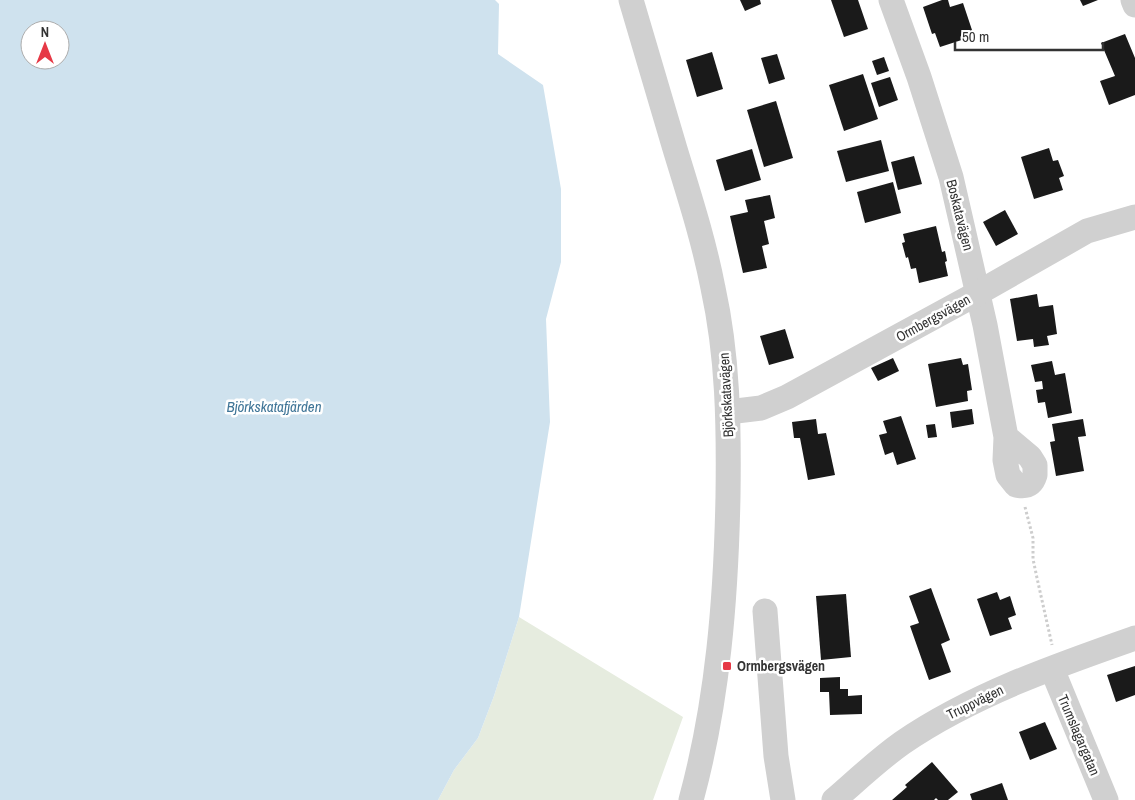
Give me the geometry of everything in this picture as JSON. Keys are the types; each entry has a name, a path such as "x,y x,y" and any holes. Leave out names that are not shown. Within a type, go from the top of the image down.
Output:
{"street":[{"name":"Björkskatavägen","path":"631,0 687,187 714,288 723,345 728,412 727,560 721,636 704,743 691,800"},
{"name":"Boskatavägen","path":"891,0 919,77 951,177 985,325 1006,436 1030,457 1035,465 1034,480 1024,486 1016,485"},
{"path":"1133,0 1135,5"},
{"name":"Ormbergsvägen","path":"728,412 761,408 787,397 1088,231 1135,217"},
{"path":"765,611 776,756 783,800"},
{"name":"Truppvägen","path":"834,800 901,744 932,724 973,702 1052,669 1135,638"},
{"name":"Trumslagargatan","path":"1052,669 1106,800"}],"path":[{"path":"1016,485 1024,498 1033,538 1033,559 1036,578 1056,658 1052,669"}],"shaded area":[{"path":"519,617 683,717 653,800 438,800 454,770 478,738 494,696"}],"water":[{"name":"Björkskatafjärden","path":"0,0 495,0 499,4 498,54 543,85 561,189 561,262 546,319 550,422 519,617 494,696 478,738 454,770 438,800 0,800"}],"building":[{"path":"740,0 760,0 761,4 745,11"},
{"path":"831,0 858,0 868,29 844,37"},
{"path":"942,0 948,0 950,7 963,3 974,36 940,47 935,33 932,34 923,7"},
{"path":"1080,0 1098,0 1083,6"},
{"path":"1125,34 1135,58 1135,95 1109,105 1100,81 1115,76 1101,43"},
{"path":"712,52 723,89 697,97 686,60"},
{"path":"777,54 785,79 769,84 761,58"},
{"path":"884,57 889,71 877,75 872,61"},
{"path":"863,74 878,119 844,131 829,85"},
{"path":"890,77 898,100 879,107 871,83"},
{"path":"776,101 793,158 764,167 747,110"},
{"path":"881,140 889,171 846,182 837,151"},
{"path":"1049,148 1053,161 1058,160 1064,176 1059,178 1063,190 1034,199 1021,157"},
{"path":"752,149 761,180 725,191 716,160"},
{"path":"914,156 922,184 898,190 891,162"},
{"path":"893,182 901,213 865,223 857,192"},
{"path":"770,195 775,218 764,221 769,244 762,246 767,268 743,273 730,216 748,212 745,200"},
{"path":"1005,210 1018,234 996,246 983,222"},
{"path":"936,226 942,252 945,251 948,276 919,283 916,268 911,269 908,257 906,258 902,243 905,242 903,234"},
{"path":"1037,294 1039,307 1053,305 1057,334 1047,336 1049,345 1034,347 1033,339 1017,341 1010,299"},
{"path":"785,329 794,358 769,365 760,336"},
{"path":"893,358 899,371 878,381 871,368"},
{"path":"961,358 963,365 968,364 972,390 967,391 968,401 936,407 928,364"},
{"path":"1052,361 1055,375 1065,373 1072,413 1048,418 1045,402 1038,403 1036,390 1043,389 1042,381 1035,382 1031,365"},
{"path":"972,409 974,424 952,428 950,412"},
{"path":"901,416 916,459 897,465 893,452 885,455 879,435 887,433 883,421"},
{"path":"816,419 818,434 826,433 835,475 808,480 800,438 794,438 792,422"},
{"path":"1083,419 1086,436 1078,437 1084,471 1056,476 1050,442 1055,441 1052,424"},
{"path":"935,424 937,437 928,438 926,425"},
{"path":"931,588 950,640 941,644 951,672 929,680 910,626 919,623 909,596"},
{"path":"997,592 1000,600 1010,596 1016,615 1008,618 1012,629 990,636 977,599"},
{"path":"846,594 851,657 821,660 816,596"},
{"path":"1135,666 1135,695 1116,702 1107,675"},
{"path":"840,677 840,689 848,689 848,696 862,695 862,714 830,715 829,692 820,692 820,678"},
{"path":"1045,722 1057,749 1030,760 1019,732"},
{"path":"932,762 958,792 948,800 938,800 936,798 934,800 892,800 907,787 905,785"},
{"path":"1002,783 1008,800 972,800 970,794"}],"place":[{"name":"Ormbergsvägen","path":"727,666"}]}
